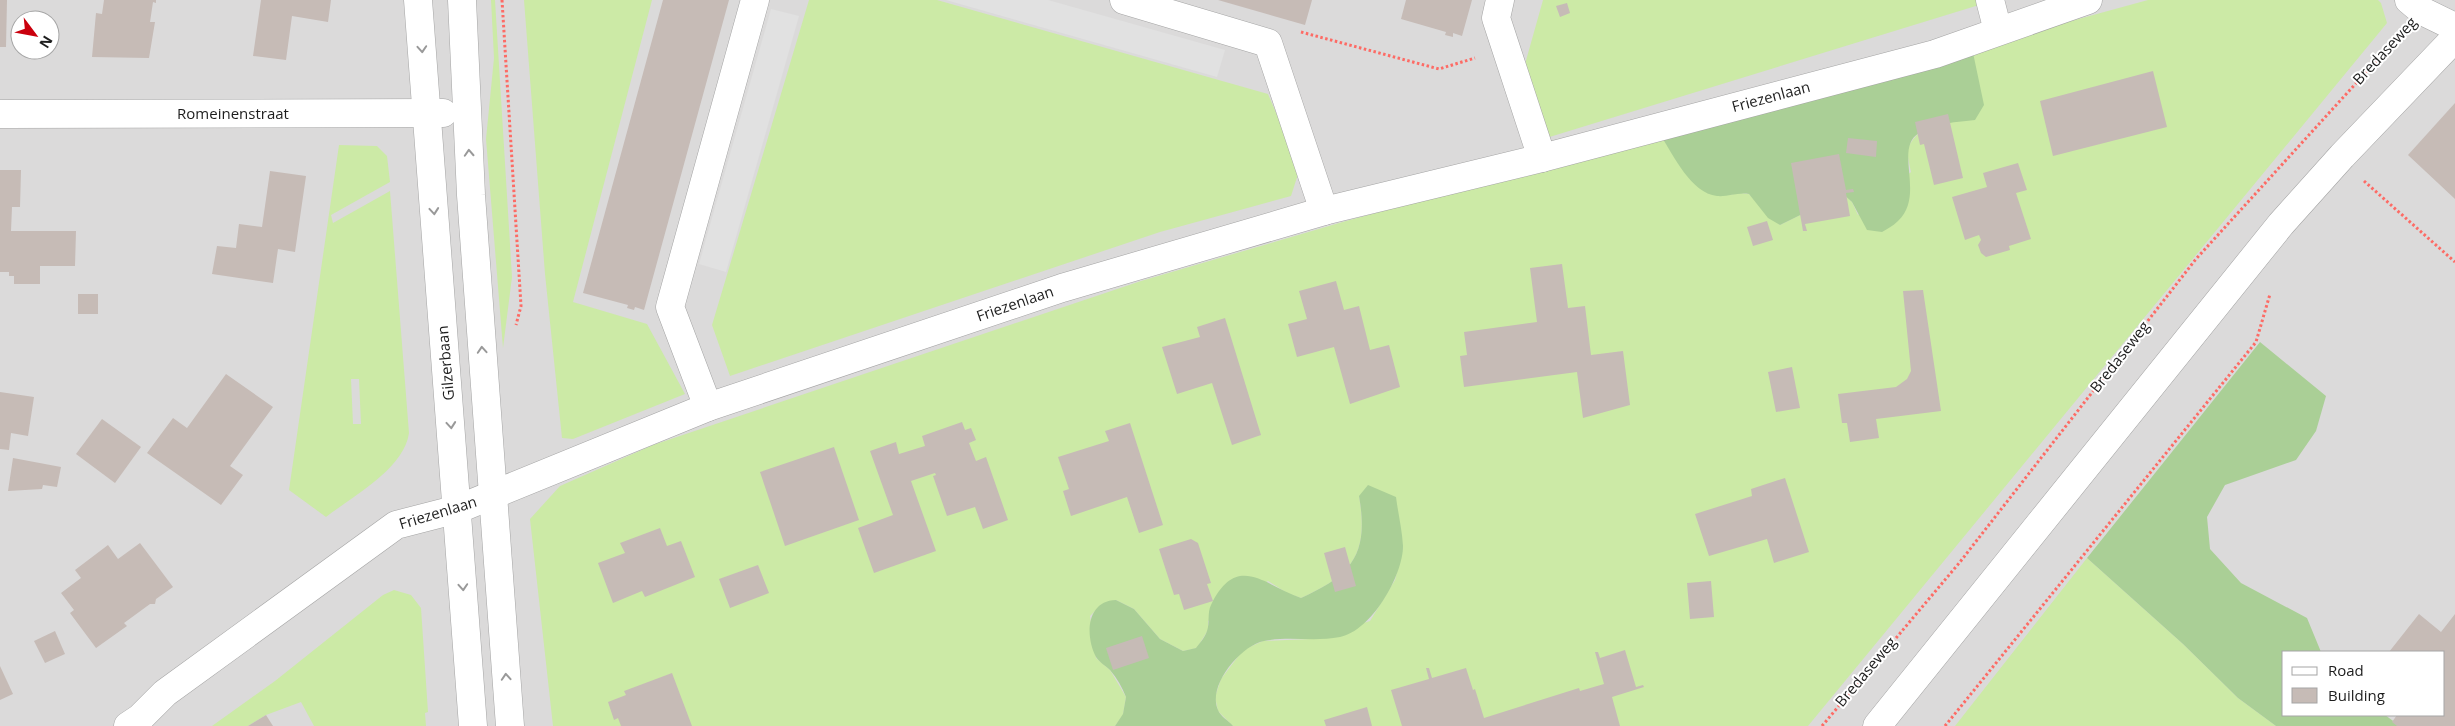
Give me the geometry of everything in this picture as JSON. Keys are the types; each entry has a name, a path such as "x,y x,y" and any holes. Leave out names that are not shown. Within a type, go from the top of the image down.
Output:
{"street":[{"name":"Gilzerbaan","path":"418,0 458,508 473,726"},
{"path":"462,0 466,113 510,726"},
{"path":"708,407 670,307 755,0"},
{"path":"1124,0 1268,43 1324,211"},
{"path":"1500,0 1496,18 1542,158"},
{"path":"1990,0 1998,31"},
{"name":"Friezenlaan","path":"138,723 165,693 396,525 458,508 493,495 708,407 1062,288 1324,211 1542,158 1935,54 2088,0"},
{"path":"2416,6 2455,27"},
{"path":"1877,726 2281,224 2455,38"},
{"name":"Romeinenstraat","path":"0,114 466,113"}],"path":[{"path":"502,0 505,84 521,306 514,334"},
{"name":"Bredaseweg","path":"1822,726 1960,562 2196,259 2416,6"},
{"path":"1268,43 1296,31 1439,69 1505,49"},
{"path":"2357,186 2369,172"},
{"path":"2363,179 2455,262"},
{"path":"1944,726 2256,342 2272,288"}],"shaded area":[{"path":"0,0 2455,0 2455,726 0,726"},
{"path":"946,0 1048,0 1225,50 1217,77"},
{"path":"771,9 799,16 726,272 699,264"}],"green space":[{"path":"491,0 495,0 512,277 503,348 486,139 494,58"},
{"path":"524,0 652,0 573,302 647,324 685,394 573,439 562,438 545,274"},
{"path":"809,0 937,0 1268,94 1300,168 1291,196 1160,232 730,376 712,325"},
{"path":"1543,0 1977,0 1979,5 1543,139 1525,64"},
{"path":"2148,0 2378,0 2381,3 2387,23 1808,726 1233,726 1218,711 1215,697 1221,679 1243,650 1263,641 1310,639 1370,621 1395,580 1403,547 1359,496 1362,516 1359,547 1345,571 1319,589 1301,598 1287,593 1268,581 1208,621 1208,630 1197,648 1183,651 1160,639 1134,609 1116,600 1101,605 1090,616 1096,658 1110,670 1126,697 1123,715 1115,726 553,726 530,519 560,486 653,445 1141,281 1346,221 1661,136 1686,173 1728,195 1749,194 1780,225 1843,194 1852,202 1858,215 1911,172 1908,155 1909,147 1972,48"},
{"path":"1972,48 1984,105 1975,120 1932,127 1919,133 1912,140 1908,161 1910,186 1906,210 1896,223 1882,232 1867,230 1852,202 1843,194 1780,225 1768,218 1749,194 1717,196 1699,188 1684,172 1661,136"},
{"path":"339,145 377,146 387,156 390,182 331,215 333,223 390,191 409,433 405,446 388,470 363,491 326,517 289,490","holes":["351,379 359,379 361,424 353,424"]},
{"path":"2260,342 2326,396 2316,431 2296,460 2225,485 2207,517 2210,549 2241,583 2307,618 2321,651 2282,651 2282,716 2386,716 2400,726 2276,726 2238,698 2183,644 2087,558"},
{"path":"1368,485 1396,497 1403,546 1398,572 1391,586 1374,613 1363,624 1352,633 1340,637 1264,641 1255,644 1245,651 1228,668 1217,690 1218,710 1233,726 1115,726 1123,714 1126,697 1115,676 1097,659 1092,649 1090,639 1091,621 1099,606 1116,600 1134,609 1160,639 1183,651 1196,648 1207,631 1211,605 1221,589 1231,580 1241,576 1252,577 1301,598 1319,589 1345,571 1359,547 1362,516 1359,496"},
{"path":"2087,558 2183,644 2238,698 2276,726 1955,726"},
{"path":"394,590 411,595 421,608 428,712 425,713 426,726 314,726 301,702 266,715 248,726 212,726 275,681 383,595"}],"building":[{"path":"0,0 7,0 6,47 0,47"},
{"path":"104,0 156,0 156,3 153,2 150,22 155,22 149,58 92,57 96,13 102,14"},
{"path":"261,0 331,0 328,22 292,16 286,60 253,56"},
{"path":"663,0 729,0 644,310 635,307 634,310 627,308 628,305 583,293"},
{"path":"1218,0 1312,0 1305,25"},
{"path":"1406,0 1472,0 1462,36 1453,33 1453,37 1445,35 1446,32 1401,19"},
{"path":"1567,3 1570,13 1560,17 1556,6"},
{"path":"2153,71 2167,127 2053,156 2040,101"},
{"path":"2455,103 2455,199 2408,155"},
{"path":"1948,114 1963,178 1934,185 1924,144 1920,145 1915,122"},
{"path":"1848,138 1877,141 1876,157 1846,153"},
{"path":"1839,154 1846,190 1853,189 1854,192 1846,193 1850,216 1805,224 1807,231 1803,231 1791,163"},
{"path":"2018,163 2027,190 2016,193 2031,239 2009,246 2010,250 1986,257 1981,253 1978,245 1981,240 1979,235 1965,240 1952,197 1987,187 1983,173"},
{"path":"0,170 21,170 20,207 12,207 11,231 76,231 75,266 40,266 40,284 14,284 14,276 9,276 9,272 0,272"},
{"path":"270,171 306,176 295,252 278,249 273,283 212,274 217,246 236,248 239,224 262,227"},
{"path":"1767,221 1773,240 1753,246 1747,227"},
{"path":"1562,264 1568,308 1585,306 1591,355 1623,351 1630,405 1583,418 1577,372 1464,387 1460,356 1467,355 1464,332 1537,322 1530,268"},
{"path":"1336,281 1344,310 1359,306 1370,350 1389,345 1400,387 1350,404 1334,347 1297,357 1288,324 1307,319 1299,291"},
{"path":"1923,290 1941,411 1876,419 1879,438 1850,442 1847,423 1842,423 1838,394 1896,387 1907,379 1911,371 1903,291"},
{"path":"78,294 98,294 98,314 78,314"},
{"path":"1225,318 1261,435 1232,445 1212,383 1177,394 1162,347 1200,337 1197,327"},
{"path":"1792,367 1800,408 1776,412 1768,372"},
{"path":"226,374 273,407 230,466 243,475 221,505 147,453 173,418 187,428"},
{"path":"0,392 34,397 28,436 11,433 9,450 0,449"},
{"path":"102,419 141,447 115,483 76,454"},
{"path":"962,422 965,430 971,428 976,440 969,443 976,461 986,457 1008,520 983,529 975,507 947,516 933,476 936,475 935,473 911,481 936,551 874,573 858,528 893,515 870,451 896,442 899,454 925,446 922,436"},
{"path":"1130,423 1163,525 1139,533 1127,497 1071,516 1063,491 1069,489 1058,457 1109,441 1105,431"},
{"path":"834,447 859,520 785,546 760,472"},
{"path":"13,458 61,467 57,487 43,485 42,489 8,491"},
{"path":"1785,478 1809,552 1774,563 1767,539 1709,556 1695,514 1752,496 1751,489"},
{"path":"660,528 667,546 681,541 695,577 645,597 642,591 613,603 598,563 625,553 620,543"},
{"path":"1191,539 1198,543 1211,583 1207,584 1213,601 1184,610 1179,594 1174,595 1159,549"},
{"path":"140,543 173,587 156,599 155,604 150,604 124,623 127,626 96,648 70,613 74,610 61,593 81,578 75,570 108,545 118,559"},
{"path":"1345,547 1356,586 1335,592 1324,553"},
{"path":"758,565 769,593 730,608 719,579"},
{"path":"1711,581 1714,617 1690,619 1687,583"},
{"path":"2419,614 2441,632 2455,614 2455,726 2397,726 2392,722 2396,716 2445,716 2445,651 2390,651"},
{"path":"55,631 65,654 45,663 34,641"},
{"path":"1142,636 1149,658 1113,670 1106,648"},
{"path":"1625,650 1636,687 1643,685 1644,687 1612,697 1620,726 1402,726 1391,690 1429,679 1426,668 1429,668 1432,678 1466,668 1484,718 1579,688 1580,691 1604,684 1595,652 1598,652 1600,658"},
{"path":"0,666 13,694 0,700"},
{"path":"672,673 692,726 621,726 618,718 614,720 608,702 626,695 624,691"},
{"path":"1367,707 1372,726 1326,726 1324,720"},
{"path":"266,715 273,726 248,726"}]}
